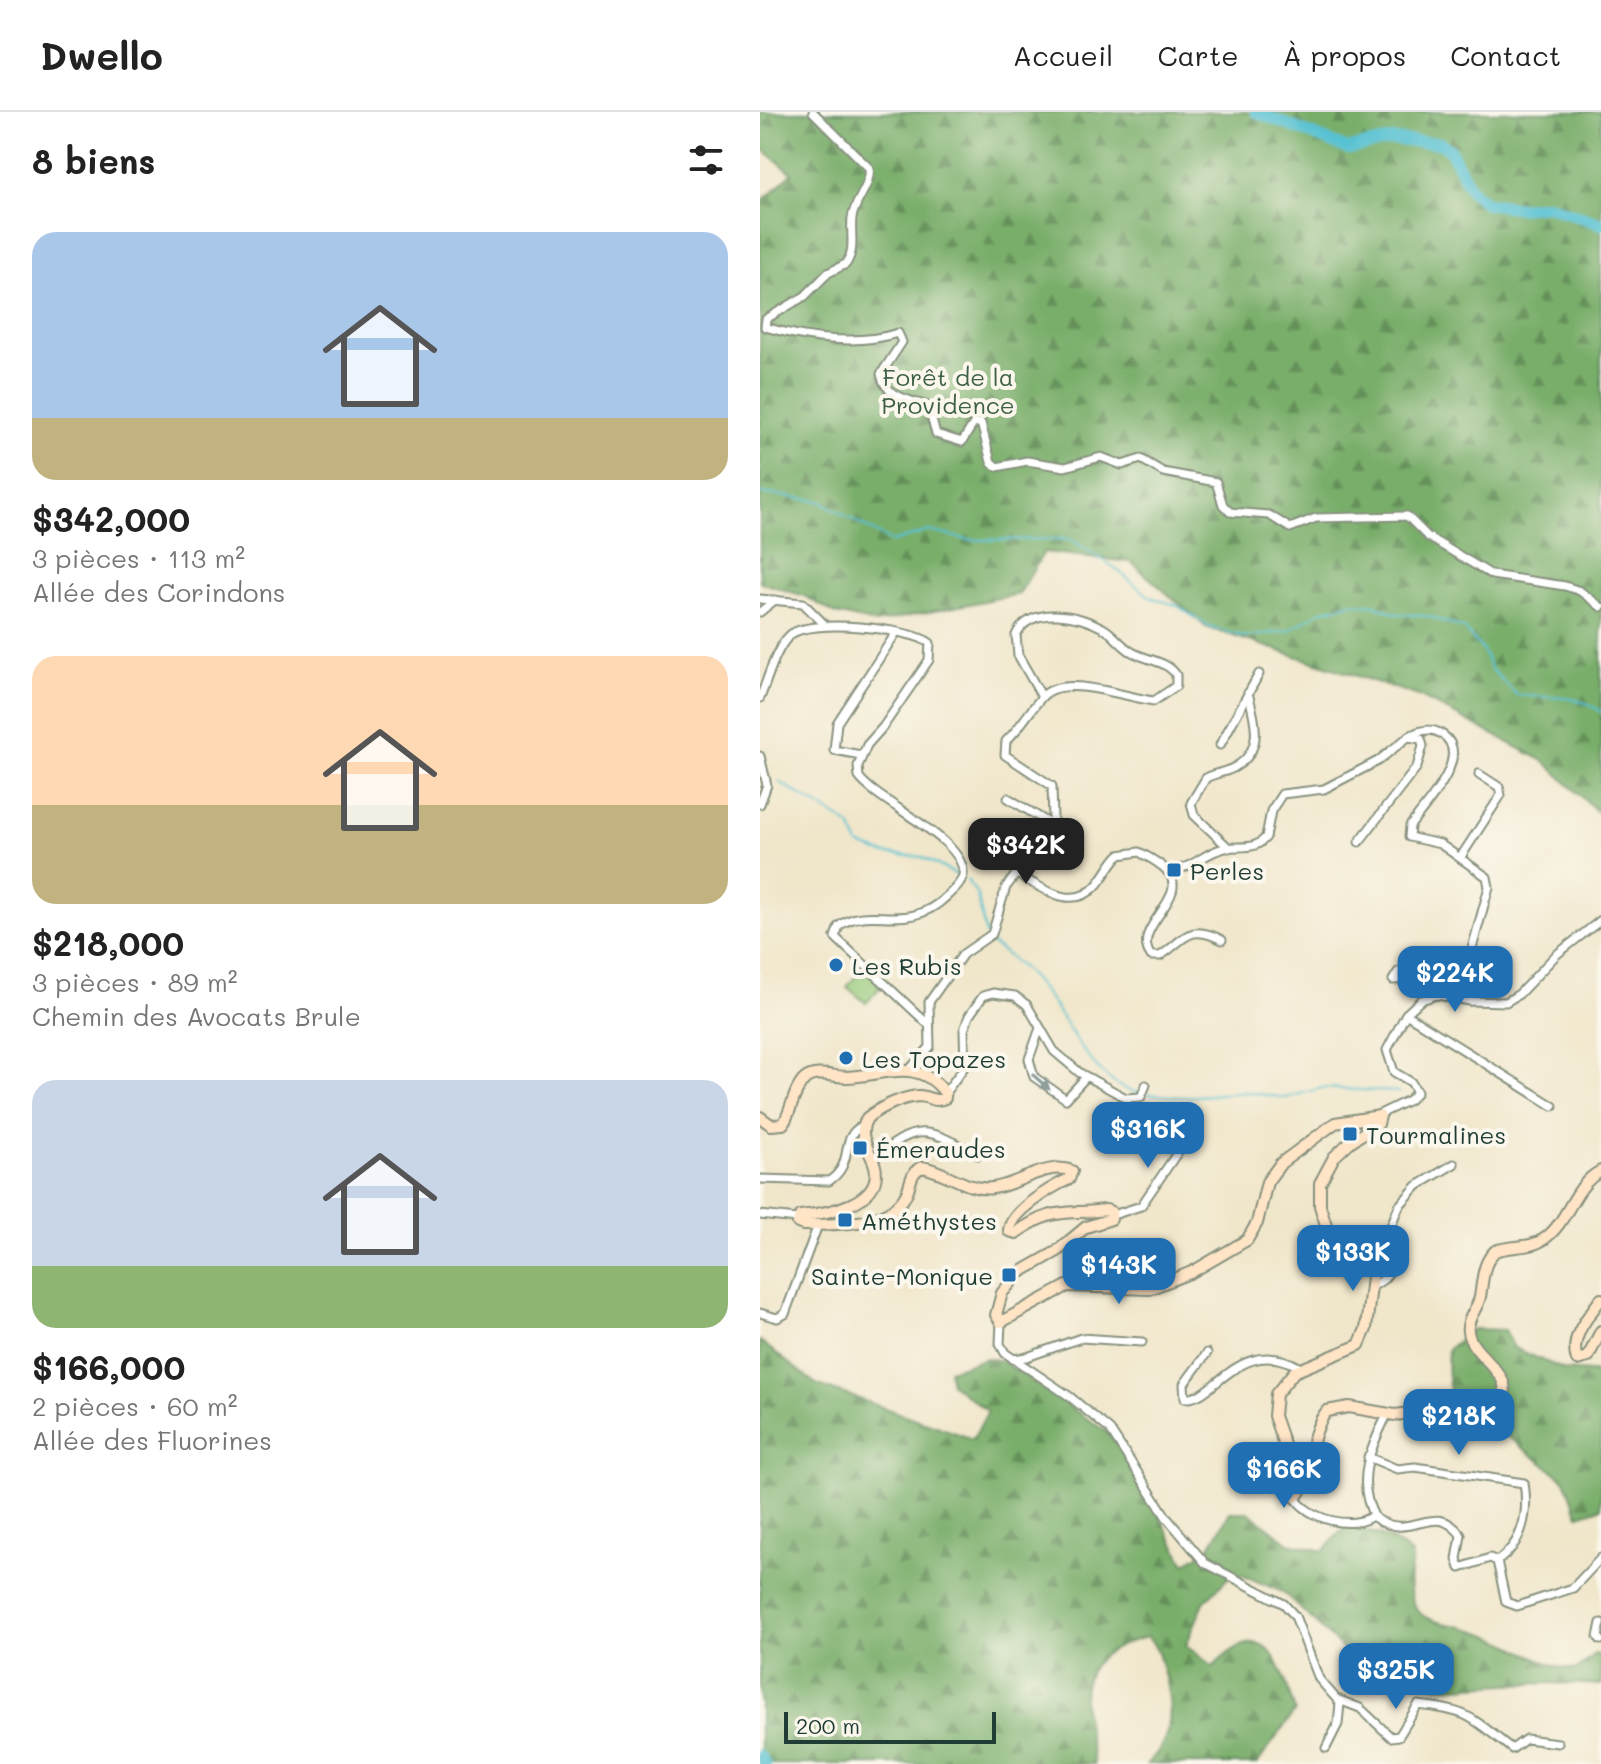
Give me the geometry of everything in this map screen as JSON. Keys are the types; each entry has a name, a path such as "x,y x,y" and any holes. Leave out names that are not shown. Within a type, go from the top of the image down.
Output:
{"main road":[{"path":"760,1117 775,1126 783,1124 808,1077 846,1077 891,1069 909,1070 940,1086 945,1093 945,1098 938,1101 921,1096 874,1112 862,1126 875,1174 866,1193 845,1208 797,1219"},
{"path":"797,1219 803,1225 859,1221 897,1206 906,1196 913,1173 922,1167 969,1185 990,1189 1045,1172 1072,1171 1072,1176 1045,1190 1010,1222 1013,1233 1045,1215 1106,1210 1113,1215 1107,1221 1079,1231 1056,1252 1013,1279 998,1303 996,1315 1001,1322 1067,1286 1149,1289 1192,1272 1247,1240 1257,1223 1267,1182 1281,1163 1335,1123 1378,1115 1381,1118 1378,1124 1351,1141 1329,1164 1320,1196 1327,1228 1370,1262 1372,1287 1366,1329 1359,1345 1301,1368 1285,1380 1274,1405 1287,1453 1288,1489 1295,1497 1303,1489 1314,1431 1327,1411 1349,1407 1387,1415 1501,1401 1506,1391 1503,1381 1471,1343 1468,1331 1479,1300 1484,1267 1495,1251 1538,1242 1555,1227 1590,1178 1601,1171"},
{"path":"1601,1299 1581,1327 1575,1348 1577,1360 1588,1357 1601,1331"}],"street":[{"path":"813,112 869,168 870,177 852,217 852,249 846,264 828,273 805,296 766,319 765,327 833,341 883,339 898,333 902,342 881,374 882,381 899,397 928,406 936,434 962,442 974,423 981,423 991,462 997,467 1027,461 1065,467 1101,457 1122,465 1141,459 1163,472 1216,482 1223,505 1230,512 1269,515 1290,528 1316,518 1407,516 1428,537 1492,575 1565,586 1580,591 1601,607"},
{"path":"760,599 777,598 803,603 824,624"},
{"path":"760,612 777,598"},
{"path":"909,1070 930,1047 929,1002 963,954 992,934 1002,895 1052,825 1052,786 1004,751 1006,741 1024,724 1042,697 1058,688 1074,687 1154,701 1176,686 1176,675 1170,667 1126,649 1101,627 1076,617 1053,615 1022,626 1015,640 1018,655 1042,697"},
{"path":"760,698 787,638 797,630 824,624 926,639 931,653 861,755 859,777 864,785 919,822 962,863 960,883 926,913 903,919 855,918 842,923 835,933 839,944 929,1025"},
{"path":"861,755 834,750 834,729 896,633"},
{"path":"1220,745 1259,674"},
{"path":"1229,848 1194,815 1191,803 1206,778 1235,768 1255,742 1257,727 1248,693"},
{"path":"1167,870 1189,868 1229,848 1255,846 1262,842 1271,811 1282,794 1324,789 1378,761 1408,737 1425,730 1434,731 1450,742 1453,751 1448,774 1410,826 1409,837 1440,844 1489,882 1474,948 1466,955 1398,972 1393,980 1425,978 1445,982 1470,1001"},
{"path":"1359,842 1417,767 1423,742 1415,736 1408,737"},
{"path":"760,756 767,785 760,804"},
{"path":"1460,858 1501,795 1499,787 1479,774"},
{"path":"1008,798 1052,825"},
{"path":"1017,874 1060,897 1071,898 1090,891 1114,860 1125,852 1139,852 1167,870 1173,886 1168,902 1147,932 1147,952 1160,956 1177,939 1191,934 1206,934 1222,940"},
{"path":"1378,1115 1409,1100 1417,1092 1411,1082 1394,1072 1387,1059 1394,1033 1406,1014 1428,996 1500,1004 1512,999 1556,955 1601,920"},
{"path":"945,1093 965,1066 966,1025 986,994 1015,996 1027,1005 1060,1058 1086,1077 1134,1099 1146,1092 1146,1085"},
{"path":"1406,1014 1553,1106"},
{"path":"1040,1028 1029,1059 1034,1077 1066,1099 1086,1077"},
{"path":"760,1179 829,1181 845,1167 849,1138 862,1126"},
{"path":"872,1160 893,1141 922,1132 934,1132 978,1155"},
{"path":"1113,1215 1141,1206 1188,1137"},
{"path":"1372,1287 1384,1279 1391,1269 1387,1235 1399,1206 1417,1186 1454,1164"},
{"path":"760,1215 797,1219"},
{"path":"760,1313 777,1318 785,1314 818,1225"},
{"path":"1001,1322 1000,1344 1013,1359 1069,1396 1110,1430 1167,1518 1205,1563 1284,1604 1295,1616 1319,1679 1339,1700 1360,1708 1391,1737 1399,1736 1418,1705 1451,1708 1472,1716 1512,1749 1526,1739 1558,1743"},
{"path":"1013,1359 1081,1338 1142,1342"},
{"path":"1207,1353 1184,1384 1185,1398 1199,1396 1224,1374 1246,1362 1279,1361 1301,1368"},
{"path":"1387,1415 1368,1457 1366,1493 1373,1515 1381,1522 1406,1528 1434,1518 1454,1527 1462,1540 1457,1559 1460,1568 1490,1558 1497,1561"},
{"path":"1368,1457 1397,1469 1415,1467 1519,1481 1526,1486 1520,1538 1515,1548 1497,1561"},
{"path":"1295,1497 1301,1508 1322,1517 1356,1522 1373,1515"},
{"path":"1497,1561 1506,1602 1517,1606 1573,1588 1601,1558"},
{"path":"1601,1623 1598,1633 1601,1640"},
{"path":"1326,1748 1338,1724 1339,1700"}],"green space":[{"name":"Forêt de la Providence","path":"760,112 1601,112 1601,815 1544,761 1419,696 1206,627 1131,562 1044,552 1019,594 875,623 836,614 804,596 760,582 760,203 792,173 760,147"},
{"path":"863,968 882,985 866,1003 847,987"},
{"path":"1472,1329 1505,1330 1514,1348 1565,1370 1601,1373 1601,1508 1579,1515 1565,1480 1491,1424 1469,1421 1462,1412 1450,1388 1448,1349"},
{"path":"760,1341 816,1384 973,1439 988,1411 951,1384 949,1370 987,1358 1002,1361 1107,1432 1127,1455 1185,1564 1209,1548 1230,1512 1248,1512 1289,1543 1324,1551 1344,1527 1372,1533 1397,1543 1412,1555 1411,1594 1421,1614 1439,1622 1487,1634 1564,1668 1577,1670 1595,1654 1601,1656 1601,1685 1423,1685 1408,1680 1380,1658 1351,1657 1283,1592 1234,1572 1204,1602 1186,1645 1213,1667 1231,1651 1246,1644 1258,1644 1268,1650 1276,1661 1295,1711 1257,1764 1147,1764 1163,1743 1170,1708 1159,1656 1147,1637 1121,1645 1103,1656 1086,1683 1084,1700 1094,1764 760,1764"}],"waterway":[{"path":"1256,112 1348,149 1392,140 1440,143 1450,150 1472,192 1486,203 1520,208 1547,205 1601,224"},
{"path":"760,493 820,501 892,542 929,531 969,540 1070,539 1111,565 1150,597 1176,605 1209,627 1245,637 1288,631 1321,611 1352,603 1374,605 1397,614 1427,616 1463,628 1482,649 1491,669 1517,695 1582,701 1601,712"},
{"path":"779,782 850,826 859,845 885,854 922,857 957,875"},
{"path":"967,880 977,894 986,936"},
{"path":"992,944 1038,984 1096,1067 1124,1088 1140,1093"},
{"path":"1147,1094 1183,1097 1247,1092 1285,1098 1322,1088 1399,1092"},
{"path":"760,1756 765,1764"}],"place":[{"name":"Perles","path":"1174,870"},
{"name":"Les Rubis","path":"836,965"},
{"name":"Les Topazes","path":"846,1058"},
{"name":"Tourmalines","path":"1350,1134"},
{"name":"Émeraudes","path":"860,1148"},
{"name":"Améthystes","path":"845,1220"},
{"name":"Sainte-Monique","path":"1009,1275"}]}
